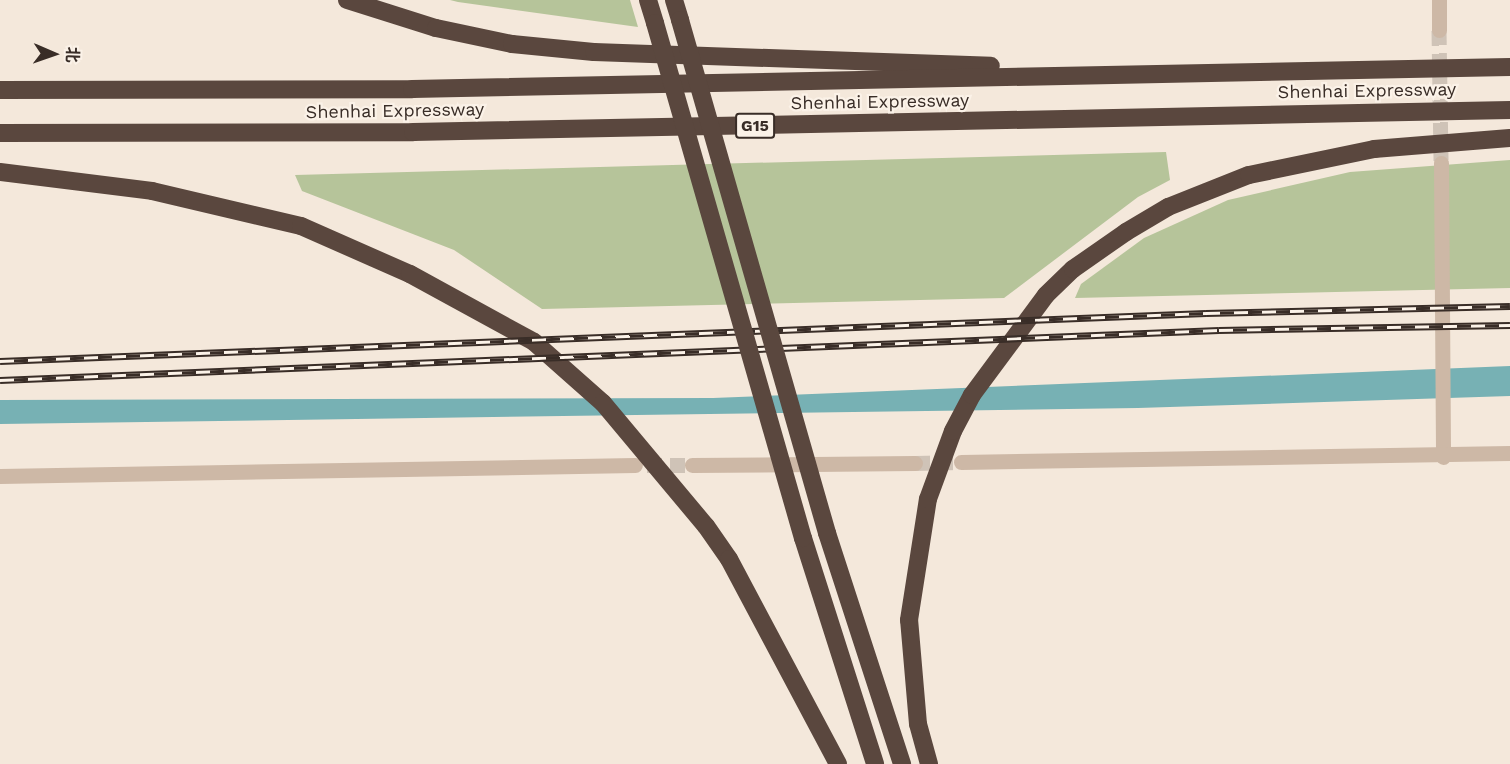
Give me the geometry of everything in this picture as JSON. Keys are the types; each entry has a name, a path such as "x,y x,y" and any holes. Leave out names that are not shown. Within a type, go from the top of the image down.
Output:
{"highway":[{"path":"347,0 436,28 512,44 594,52 1166,73"},
{"path":"648,0 803,538 875,764"},
{"path":"674,0 827,533 902,764"},
{"name":"Shenhai Expressway","path":"0,90 424,89 1510,67"},
{"name":"Shenhai Expressway","path":"0,133 424,132 1510,110"},
{"path":"929,764 918,724 909,620 916,556 928,499 953,431 972,395 1046,295 1073,269 1126,232 1168,207 1249,176 1374,149 1510,138"},
{"path":"0,172 152,191 301,226 419,279 534,342 603,403 711,534 740,579 838,764"}],"street":[{"path":"1439,0 1439,30"},
{"path":"1441,163 1443,457"},
{"path":"961,462 1443,457 1510,453"},
{"path":"692,465 915,463"},
{"path":"0,476 635,465"}],"green space":[{"path":"450,0 630,0 638,27 458,2"},
{"path":"1166,152 1170,180 1138,197 1004,298 542,309 454,250 302,191 295,175"},
{"path":"1510,160 1510,288 1075,298 1081,284 1144,238 1228,200 1350,172"}],"water":[{"path":"1510,366 1510,396 1138,408 0,424 0,400 713,398"}],"tunnel":[{"path":"1439,30 1441,163"},
{"path":"915,463 961,462"},
{"path":"647,465 692,465"}],"railway":[{"path":"0,361 1206,313 1510,306"},
{"path":"0,380 1219,330 1510,325"}]}
